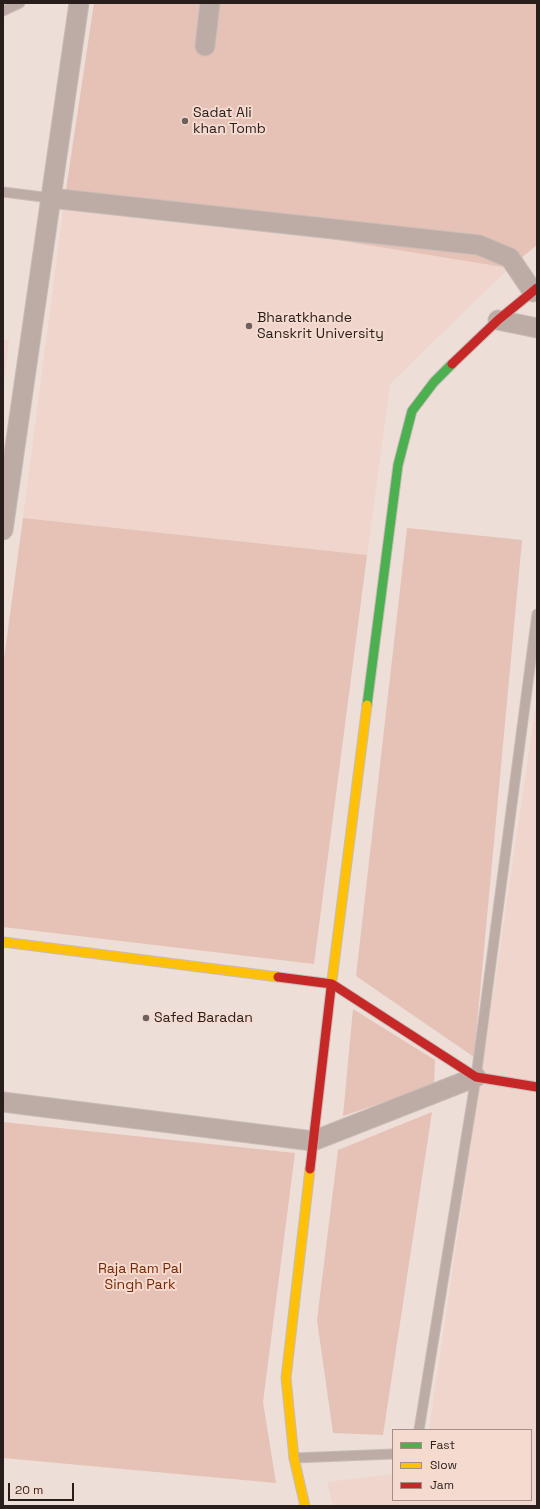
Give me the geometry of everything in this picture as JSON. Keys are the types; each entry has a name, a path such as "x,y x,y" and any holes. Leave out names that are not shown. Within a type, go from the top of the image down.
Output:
{"street":[{"path":"3,530 79,3"},
{"path":"204,46 210,3"},
{"path":"51,198 479,244 510,258 535,290 498,320 434,382 412,411 398,465 332,984 286,1378 294,1458 305,1506"},
{"path":"498,320 537,328"},
{"path":"3,942 332,984 476,1077 537,1087"},
{"path":"3,1102 313,1141 476,1077"}],"lane":[{"path":"3,11 20,3"},
{"path":"3,192 51,198"},
{"path":"419,1429 476,1077 537,614"},
{"path":"294,1458 392,1454"}],"shaded area":[{"name":"Bharatkhande Sanskrit University","path":"65,196 509,268 390,384 367,555 23,518"},
{"path":"3,340 9,340 3,387"},
{"path":"537,697 537,1506 333,1506 327,1482 392,1474 392,1501 532,1501 532,1429 429,1429"}],"green space":[{"path":"94,3 537,3 537,245 509,268 65,196"},
{"path":"23,518 367,555 314,964 3,927 3,666"},
{"path":"407,528 522,540 474,1057 356,976"},
{"path":"353,1009 435,1060 434,1085 343,1116"},
{"path":"432,1112 383,1435 333,1433 317,1320 338,1150"},
{"name":"Raja Ram Pal Singh Park","path":"3,1122 295,1153 263,1402 276,1483 3,1458"}],"traffic: fast":[{"path":"367,705 398,465 412,411 434,382 452,364"}],"traffic: slow":[{"path":"331,988 367,705"},
{"path":"3,942 278,977"},
{"path":"305,1506 294,1458 286,1378 310,1169"}],"traffic: jam":[{"path":"452,364 498,320 537,288"},
{"path":"278,977 332,984 476,1077 537,1087"},
{"path":"310,1169 331,988"}],"place":[{"name":"Sadat Ali khan Tomb","path":"185,121"},
{"name":"Bharatkhande Sanskrit University","path":"249,326"},
{"name":"Safed Baradan","path":"146,1018"}]}
